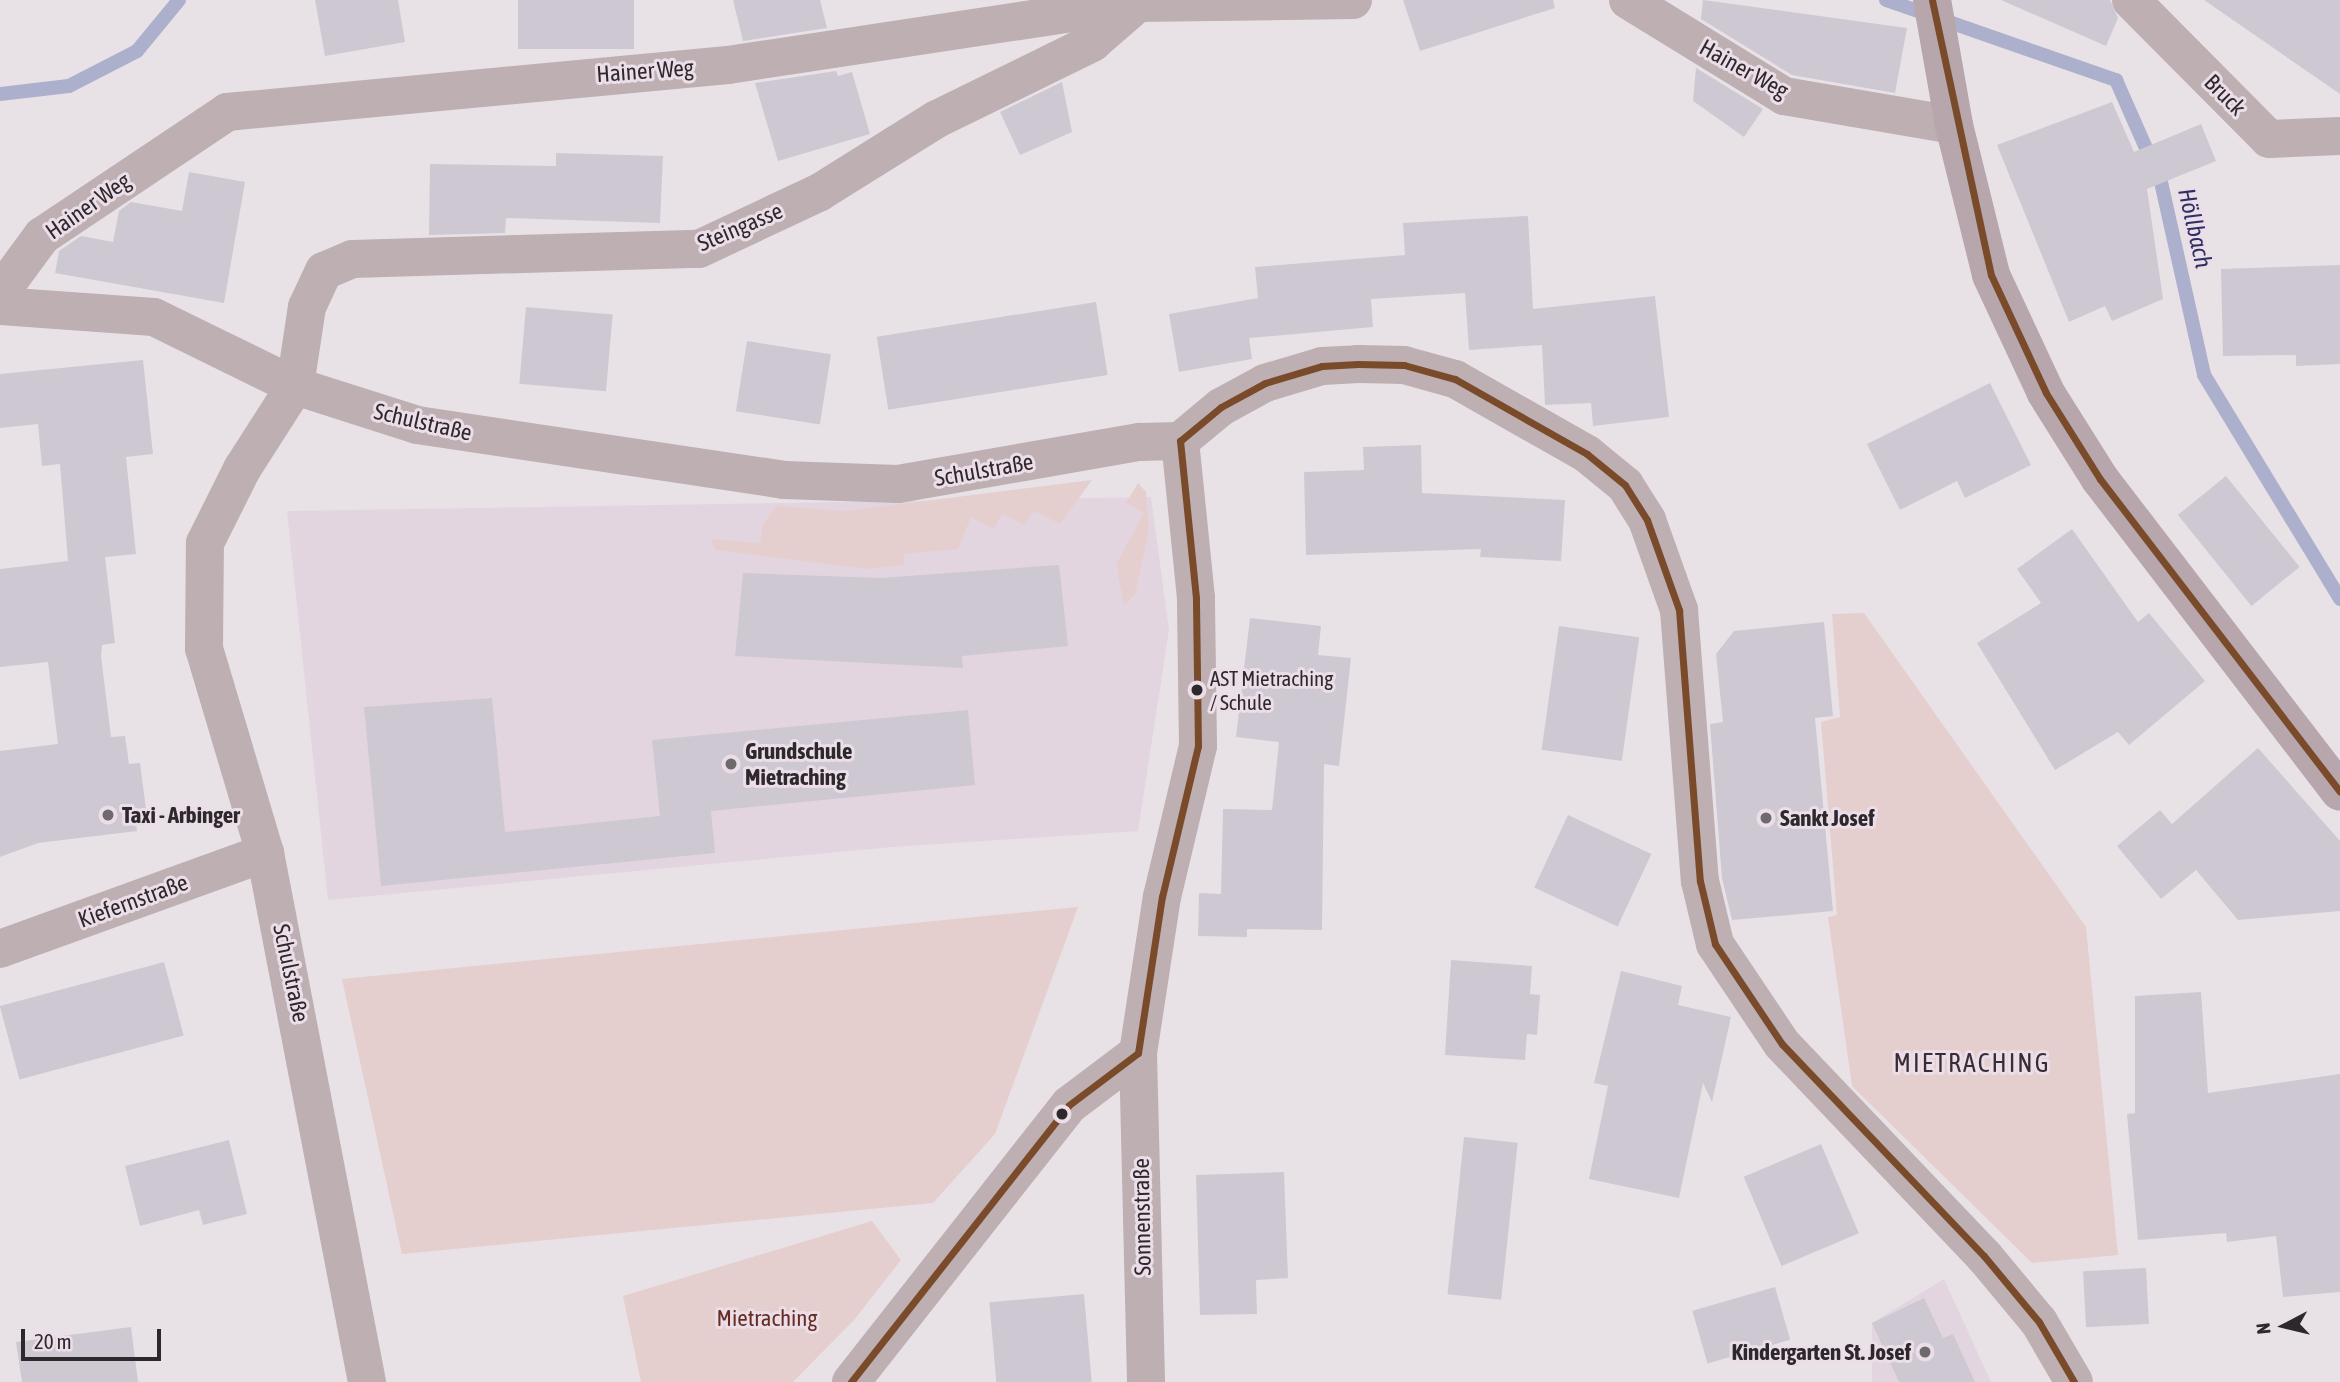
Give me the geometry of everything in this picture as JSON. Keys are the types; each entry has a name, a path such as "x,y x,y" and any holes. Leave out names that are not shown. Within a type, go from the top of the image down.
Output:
{"main road":[{"path":"1932,0 1954,125 1991,275 2046,393 2100,479 2340,792"}],"street":[{"name":"Hainer Weg","path":"0,293 42,236 228,112 728,65 1138,3 1353,0"},
{"name":"Hainer Weg","path":"1628,0 1784,96 1954,125"},
{"name":"Bruck","path":"2131,0 2269,139 2340,136"},
{"name":"Steingasse","path":"295,386 307,307 324,271 352,259 699,249 820,192 937,119 1092,43 1138,3"},
{"path":"0,306 154,317 295,386"},
{"path":"1180,441 1221,407 1265,383 1322,366 1404,365 1455,379 1499,402 1587,454 1625,485 1647,520 1679,610 1700,881 1715,944 1782,1044 1984,1256 2039,1322 2074,1382"},
{"name":"Schulstraße","path":"367,1382 265,853 204,649 205,544 242,469 295,386 417,425 784,480 898,484 1139,442 1180,441"},
{"name":"Sonnenstraße","path":"1146,1382 1138,1053 1162,897 1198,746 1196,598 1180,441"},
{"name":"Kiefernstraße","path":"0,949 265,853"},
{"path":"851,1382 1069,1105 1138,1053"}],"shaded area":[{"name":"Grundschule Mietraching","path":"1151,497 1169,630 1138,831 892,847 328,900 287,511"},
{"name":"Kindergarten St. Josef","path":"1944,1279 1991,1382 1872,1382 1872,1323"}],"green space":[{"path":"1092,480 1060,524 1034,511 1024,525 1002,514 994,529 971,517 958,549 904,554 904,565 867,569 715,550 711,539 760,543 763,524 777,506 846,511"},
{"path":"1138,483 1146,492 1149,529 1135,595 1124,605 1116,564 1144,513 1126,503"},
{"path":"1864,613 2086,927 2118,1255 2032,1263 1852,1086 1828,917 1837,915 1821,722 1840,717 1832,614"},
{"path":"1078,907 995,1134 933,1203 402,1254 342,979"},
{"name":"Mietraching","path":"872,1221 901,1260 854,1320 793,1382 641,1382 623,1296"}],"building":[{"path":"315,0 398,0 405,42 325,56"},
{"path":"518,0 634,0 634,49 518,49"},
{"path":"733,0 820,0 827,28 743,41"},
{"path":"1403,0 1553,0 1555,8 1420,51"},
{"path":"1703,0 1907,28 1895,93 1792,75 1701,19"},
{"path":"2001,0 2110,0 2118,18 2106,46"},
{"path":"2204,0 2340,0 2340,94"},
{"path":"1696,68 1763,109 1744,137 1693,101"},
{"path":"836,71 838,76 852,72 870,134 778,161 755,83"},
{"path":"1062,82 1072,132 1020,155 1000,112"},
{"path":"2112,102 2134,152 2201,124 2216,161 2147,189 2163,299 2112,321 2105,306 2069,322 1997,145"},
{"path":"556,153 663,156 660,223 506,218 505,233 429,235 430,164 556,166"},
{"path":"189,172 245,182 224,303 55,273 59,251 81,236 113,242 119,211 131,202 182,211"},
{"path":"1528,216 1533,309 1655,296 1669,417 1593,426 1591,403 1545,405 1542,345 1469,350 1465,293 1371,299 1373,327 1249,338 1252,359 1179,372 1169,314 1258,298 1255,267 1405,255 1403,223"},
{"path":"2340,265 2340,364 2296,366 2296,355 2223,356 2221,269"},
{"path":"1096,302 1108,375 888,410 877,337"},
{"path":"526,307 613,315 606,391 519,384"},
{"path":"747,341 831,354 820,424 736,411"},
{"path":"143,360 153,454 126,457 136,554 105,557 115,643 102,645 101,656 111,737 125,736 129,764 140,763 146,809 134,810 137,831 38,843 0,857 0,751 58,744 48,662 0,667 0,569 68,561 60,464 42,466 38,424 0,428 0,374"},
{"path":"1990,383 2031,465 1965,498 1957,481 1900,510 1867,444"},
{"path":"1421,445 1422,493 1565,500 1561,561 1480,557 1481,549 1306,555 1304,472 1364,470 1363,447"},
{"path":"2226,476 2300,567 2251,606 2178,515"},
{"path":"2072,529 2138,622 2149,613 2205,681 2129,745 2118,732 2055,770 1977,643 2041,603 2017,569"},
{"path":"1059,565 1068,646 962,656 963,668 735,656 743,573 880,578"},
{"path":"1250,618 1321,626 1318,655 1351,658 1339,766 1324,764 1322,930 1247,929 1247,937 1198,936 1199,893 1221,894 1223,809 1272,810 1279,742 1236,737"},
{"name":"Sankt Josef","path":"1824,622 1833,716 1815,718 1833,911 1732,920 1722,878 1710,724 1723,722 1716,654 1734,631"},
{"path":"1559,626 1639,637 1622,761 1542,750"},
{"path":"492,698 505,832 660,816 652,740 968,710 975,785 711,811 715,853 381,886 364,707"},
{"path":"2258,748 2340,841 2340,911 2238,920 2196,870 2161,899 2117,846 2160,810 2172,824"},
{"path":"1568,815 1651,854 1618,926 1534,888"},
{"path":"1451,960 1532,966 1530,994 1540,995 1537,1035 1527,1034 1525,1060 1445,1055"},
{"path":"164,962 184,1035 19,1079 0,1006"},
{"path":"1621,971 1682,986 1678,1005 1731,1017 1712,1102 1703,1083 1679,1198 1589,1179 1608,1086 1594,1083"},
{"path":"2201,992 2208,1093 2340,1074 2340,1292 2283,1297 2276,1236 2227,1242 2226,1233 2138,1240 2127,1114 2135,1113 2135,996"},
{"path":"1464,1137 1518,1143 1501,1300 1447,1294"},
{"path":"229,1140 247,1214 203,1225 199,1210 140,1226 125,1166"},
{"path":"1821,1144 1859,1233 1782,1266 1744,1177"},
{"path":"1284,1172 1288,1278 1256,1280 1257,1314 1200,1315 1196,1175"},
{"path":"2146,1268 2149,1324 2086,1327 2083,1271"},
{"path":"1775,1287 1790,1340 1707,1364 1692,1311"},
{"path":"1084,1294 1092,1382 996,1382 989,1302"},
{"name":"Kindergarten St. Josef","path":"1924,1298 1943,1338 1953,1334 1975,1382 1899,1382 1872,1323"},
{"path":"131,1327 138,1382 22,1382 16,1342"}],"waterway":[{"path":"0,94 69,86 137,51 179,0"},
{"name":"Höllbach","path":"1886,0 2116,80 2161,182 2204,375 2340,599"}],"transit line":[{"path":"1932,0 1991,275 2046,393 2100,479 2340,792"},
{"path":"851,1382 1069,1105 1138,1053 1162,897 1198,746 1196,598 1180,441 1221,407 1265,383 1322,366 1358,364 1404,365 1455,379 1587,454 1625,485 1647,520 1679,610 1700,881 1715,944 1782,1044 1984,1256 2039,1322 2074,1382"}],"place":[{"name":"AST Mietraching / Schule","path":"1197,690"},
{"name":"Grundschule Mietraching","path":"731,764"},
{"name":"Taxi - Arbinger","path":"108,815"},
{"name":"Sankt Josef","path":"1766,818"},
{"name":"Kindergarten St. Josef","path":"1925,1352"}],"district":[{"name":"MIETRACHING","path":"1972,1064"}]}
